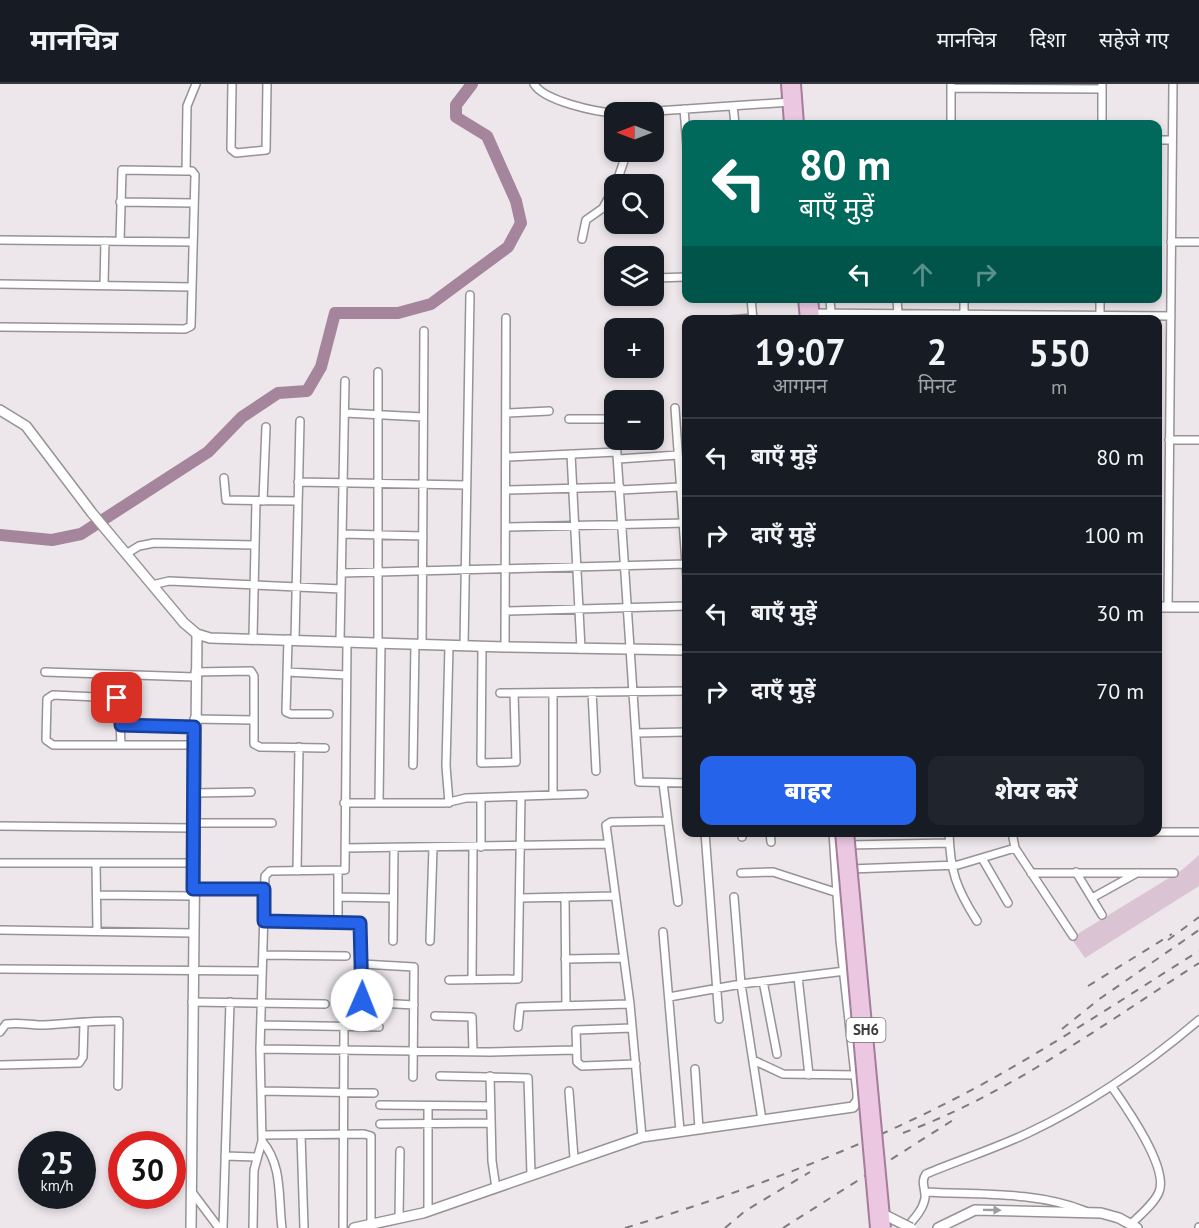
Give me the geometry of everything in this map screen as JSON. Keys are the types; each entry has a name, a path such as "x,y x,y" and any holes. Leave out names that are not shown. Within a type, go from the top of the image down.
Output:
{"main road":[{"path":"787,84 797,120"},
{"path":"790,120 795,84"},
{"name":"SH6","path":"841,837 876,1228"},
{"name":"SH6","path":"849,837 885,1228"}],"street":[{"path":"186,171 187,106 196,84"},
{"path":"232,84 231,148 236,153 266,150 267,84"},
{"path":"534,84 542,93 550,97 604,112"},
{"path":"1173,84 1169,440 1163,607 1199,607"},
{"path":"951,120 951,86 1102,86 1102,120"},
{"path":"664,111 792,101"},
{"path":"733,106 735,120"},
{"path":"684,110 685,120"},
{"path":"1162,140 1172,140"},
{"path":"0,327 189,328 192,321 195,175 192,171 122,170 120,241"},
{"path":"120,202 193,203"},
{"path":"582,239 586,220 604,206"},
{"path":"0,240 193,242"},
{"path":"104,285 105,241"},
{"path":"1171,242 1199,242"},
{"path":"664,278 682,277"},
{"path":"0,284 192,287"},
{"path":"464,646 470,295"},
{"path":"830,303 831,313"},
{"path":"897,303 898,314"},
{"path":"964,303 964,314"},
{"path":"1100,303 1100,315"},
{"path":"817,315 831,313 997,315"},
{"path":"1162,316 1170,316"},
{"path":"505,647 506,318"},
{"path":"412,765 423,570 424,331"},
{"path":"378,372 379,803"},
{"path":"253,1228 256,1157 262,1138 260,1049 264,889 267,872 338,872 345,870 346,675 341,573 345,381"},
{"path":"675,408 682,501"},
{"path":"0,410 26,426 104,528 196,634 210,638 449,646 630,651 682,650"},
{"path":"507,413 549,411"},
{"path":"345,413 423,417"},
{"path":"569,419 604,419"},
{"path":"300,420 296,586 286,672 285,709 288,714 329,714"},
{"path":"253,638 255,545 266,427"},
{"path":"1169,440 1199,440"},
{"path":"617,450 639,782 682,783"},
{"path":"507,457 571,454 678,455"},
{"path":"571,454 581,649"},
{"path":"224,478 226,500 298,501"},
{"path":"298,482 466,485"},
{"path":"507,490 680,487"},
{"path":"507,527 682,523"},
{"path":"342,534 423,536"},
{"path":"126,554 139,546 154,543 255,545"},
{"path":"341,573 682,564"},
{"path":"152,585 169,581 341,589"},
{"path":"505,610 682,606"},
{"path":"191,1228 196,634"},
{"path":"449,646 447,766 449,803"},
{"path":"482,647 481,763 516,762 514,693"},
{"path":"45,672 195,675 252,671 254,676 253,740 256,746 325,748"},
{"path":"286,672 346,675"},
{"path":"500,693 682,691"},
{"path":"592,692 596,771"},
{"path":"553,693 554,795"},
{"path":"122,745 119,698 53,695 47,699 46,740 50,744 122,745 194,745"},
{"path":"121,725 254,720"},
{"path":"636,733 682,732"},
{"path":"297,871 299,747"},
{"path":"663,783 678,902"},
{"path":"194,793 251,792"},
{"path":"344,803 449,803 461,799 584,794"},
{"path":"449,980 518,979 522,846 521,797"},
{"path":"472,980 481,798"},
{"path":"642,1137 630,1004 608,844 608,823 667,821"},
{"path":"0,826 272,823"},
{"path":"1162,832 1199,832"},
{"path":"705,837 719,1019"},
{"path":"770,837 771,842"},
{"path":"354,1228 428,1211 574,1158 642,1137 853,1107 858,1100 857,1075 845,971 834,837"},
{"path":"949,837 950,866 959,893 977,921"},
{"path":"1013,837 1015,849 1073,936"},
{"path":"835,845 949,843"},
{"path":"345,848 608,844"},
{"path":"393,941 394,848"},
{"path":"430,941 433,848"},
{"path":"836,869 950,866 982,860 1015,849"},
{"path":"982,860 1008,903"},
{"path":"0,863 193,863"},
{"path":"96,863 97,931"},
{"path":"338,872 338,922"},
{"path":"741,873 773,872 838,893"},
{"path":"1076,872 1102,915"},
{"path":"1092,898 1139,872"},
{"path":"1031,873 1174,873"},
{"path":"97,895 264,889"},
{"path":"521,898 615,896"},
{"path":"338,897 393,898"},
{"path":"564,897 566,1005"},
{"path":"734,897 741,984 762,1120"},
{"path":"264,921 362,924 364,1004 414,1005"},
{"path":"0,930 193,933"},
{"path":"663,932 680,1131"},
{"path":"263,955 346,957"},
{"path":"565,959 624,958"},
{"path":"362,964 413,965 413,1077"},
{"path":"0,969 262,971"},
{"path":"669,997 741,984 845,971"},
{"path":"798,977 808,1075"},
{"path":"763,981 777,1054"},
{"path":"192,1002 325,1004"},
{"path":"221,1228 230,1002"},
{"path":"518,1027 520,1007 630,1004"},
{"path":"435,1016 472,1017 473,1052"},
{"path":"906,1228 922,1206 925,1192 922,1180 926,1174 1027,1133 1112,1087 1199,1020"},
{"path":"0,1032 3,1026 10,1023 120,1022 118,1086"},
{"path":"0,1065 79,1063 83,1057 84,1023"},
{"path":"261,1025 379,1027"},
{"path":"343,1228 344,1026"},
{"path":"632,1028 576,1030 576,1050 579,1066 636,1064"},
{"path":"260,1049 473,1052 576,1050"},
{"path":"753,1060 783,1074 857,1075"},
{"path":"695,1069 699,1129"},
{"path":"440,1076 528,1078 531,1174"},
{"path":"490,1076 496,1188"},
{"path":"938,1228 975,1210 1087,1212 1111,1215 1134,1226 1158,1195 1160,1178 1140,1129 1112,1087"},
{"path":"261,1091 374,1093"},
{"path":"569,1091 574,1158"},
{"path":"380,1105 490,1106"},
{"path":"428,1106 428,1211"},
{"path":"380,1124 491,1123"},
{"path":"262,1138 301,1135 371,1136 371,1224"},
{"path":"301,1135 304,1228"},
{"path":"262,1138 274,1157 277,1167 282,1228"},
{"path":"399,1218 400,1151"},
{"path":"225,1156 256,1157"},
{"path":"191,1191 221,1228"},
{"path":"925,1192 1056,1202 1087,1212"},
{"path":"884,1214 911,1228"}],"shaded area":[{"path":"1199,855 1199,886 1085,958 1071,938 1182,870"}],"waterway":[{"path":"0,535 52,540 81,534 208,452 242,417 278,393 307,391 321,367 335,313 398,313 431,304 508,247 521,223 516,201 487,136 456,117 456,105 472,84"}],"railway":[{"path":"1168,940 1199,917"},
{"path":"1062,1029 1098,1000 1199,930"},
{"path":"1088,986 1172,934"},
{"path":"625,1228 772,1179 915,1119 1031,1057 1199,951"},
{"path":"903,1133 981,1099 1018,1078 1199,963"},
{"path":"783,1228 953,1120"},
{"path":"725,1228 745,1211 810,1172"}],"route":[{"path":"117,698 121,702 121,725 194,727 193,889 264,889 264,921 360,923 362,926 362,1000"}]}
